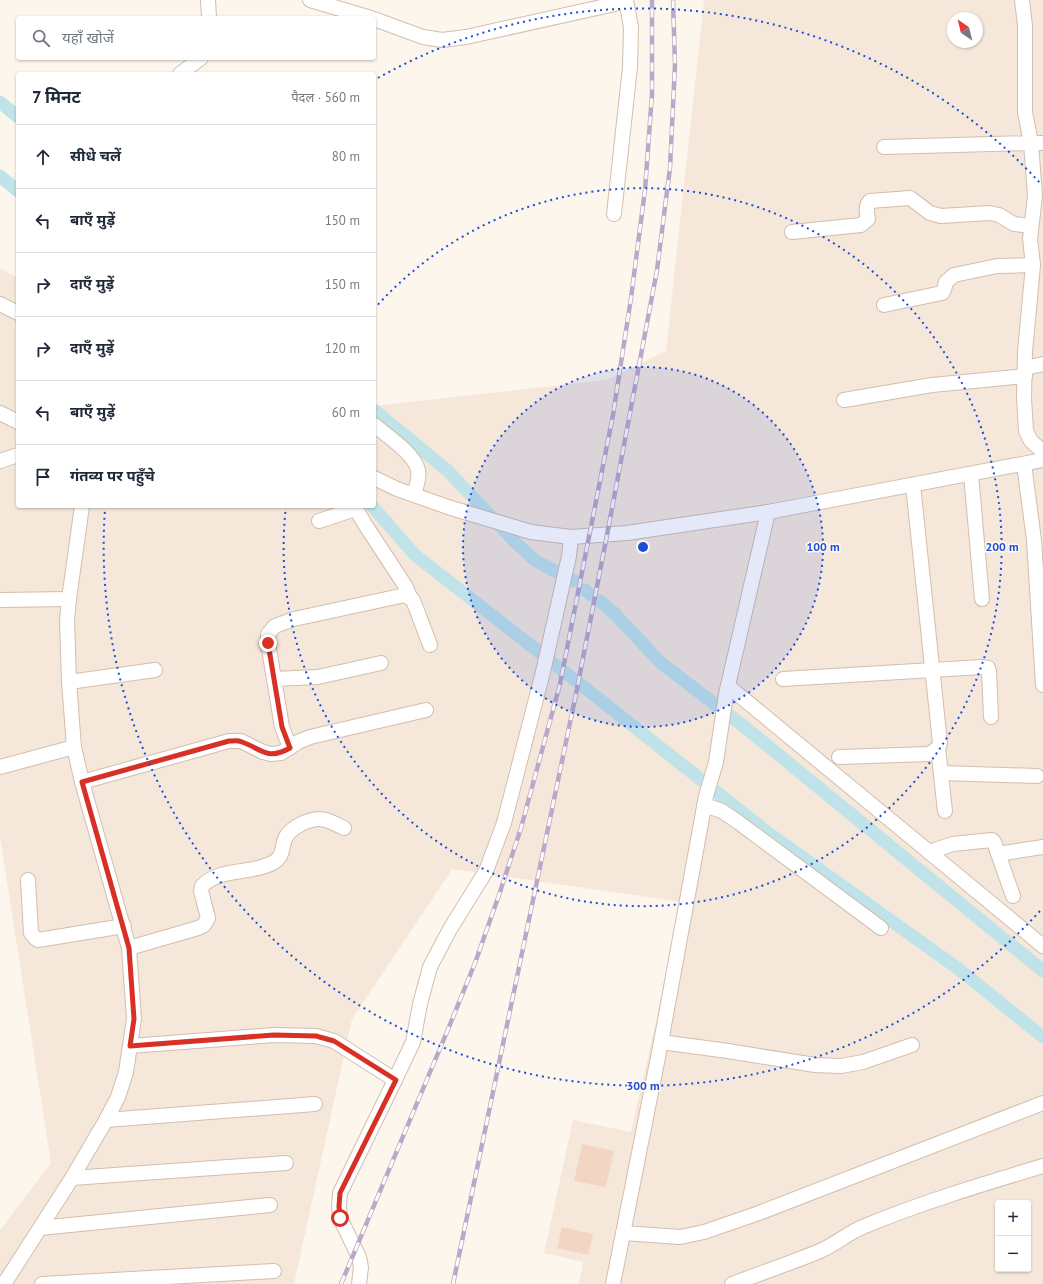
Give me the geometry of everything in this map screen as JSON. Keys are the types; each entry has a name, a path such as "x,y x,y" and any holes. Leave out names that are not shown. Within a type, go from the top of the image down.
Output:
{"street":[{"path":"208,0 209,16"},
{"path":"310,0 366,16"},
{"path":"376,19 423,37 442,40 481,34 614,4 619,0"},
{"path":"614,214 630,67 631,27 626,0"},
{"path":"1022,0 1025,26 1025,112 1037,143 1036,196 1030,239 1033,265 1025,352 1024,398 1026,431 1032,441 1039,448 1043,449"},
{"path":"183,72 198,60"},
{"path":"884,147 1037,143"},
{"path":"792,232 861,225 868,219 866,207 870,201 906,198 914,200 930,213 941,216 990,213 999,215 1014,224 1032,226"},
{"path":"884,305 939,294 944,290 946,282 954,275 997,266 1033,265"},
{"path":"0,304 16,311"},
{"path":"844,400 932,385 1025,372 1043,364"},
{"path":"0,413 16,421"},
{"path":"376,428 412,458 418,469 418,478 414,495"},
{"path":"0,461 16,456"},
{"path":"376,479 397,489 451,508 530,532 570,537 627,533 768,512 1043,460"},
{"path":"1024,464 1034,540 1043,685"},
{"path":"971,474 982,599"},
{"path":"913,484 940,743 938,748 945,811"},
{"path":"4,1284 72,1178 118,1097 126,1072 134,1019 129,948 82,782 74,748 69,682 67,620 82,508"},
{"path":"319,521 352,508"},
{"path":"356,508 406,587 416,606 430,645"},
{"path":"613,1284 661,1042 705,800 716,762 727,690 768,512"},
{"path":"359,1284 361,1267 359,1258 340,1218 340,1193 396,1080 413,1042 420,1004 430,968 450,929 486,871 504,823 543,672 569,556 570,537"},
{"path":"290,748 282,727 268,643 268,634 276,626 294,619 405,595 410,597"},
{"path":"0,600 69,599"},
{"path":"274,679 318,676 381,663"},
{"path":"783,679 932,669 988,668 990,679 991,717"},
{"path":"69,682 155,670"},
{"path":"727,690 1042,943"},
{"path":"82,782 229,741 241,741 263,752 271,754 281,753 298,742 310,737 426,710"},
{"path":"0,767 74,748"},
{"path":"839,757 928,754 938,748"},
{"path":"941,773 1037,776"},
{"path":"705,800 881,928"},
{"path":"129,948 204,925 208,918 202,886 209,880 220,875 273,863 283,853 285,839 289,833 297,827 314,819 323,819 344,828"},
{"path":"929,852 953,844 992,840 1013,896"},
{"path":"998,854 1043,847"},
{"path":"28,880 31,933 38,940 124,926"},
{"path":"130,1046 274,1035 316,1036 334,1041 396,1080"},
{"path":"661,1042 822,1066 841,1066 863,1062 912,1045"},
{"path":"623,1233 680,1237 704,1232 759,1213 1043,1103"},
{"path":"106,1120 315,1104"},
{"path":"72,1178 286,1163"},
{"path":"732,1284 820,1251 852,1231 878,1220 934,1200 1043,1166"},
{"path":"40,1228 270,1205"},
{"path":"42,1284 82,1283 274,1271"}],"shaded area":[{"path":"704,0 1043,0 1043,1284 579,1284 583,1262 544,1253 573,1120 631,1132 683,902 452,869 352,1019 294,1284 0,1284 0,1230 51,1163 0,837 0,268 16,277 16,508 376,508 376,406 606,380 666,351"}],"building":[{"path":"582,1144 614,1151 606,1187 574,1181"},
{"path":"562,1227 593,1234 588,1255 557,1248"}],"waterway":[{"path":"0,102 16,115"},
{"path":"0,176 16,189"},
{"path":"376,412 448,471 517,544 536,561 574,581"},
{"path":"374,508 415,555 767,832 956,967 1043,1037"},
{"path":"585,590 591,595"},
{"path":"600,601 614,613 661,663 741,724 1043,971"}],"railway":[{"path":"341,1284 475,963 521,828 560,684 613,415 631,298 645,190 652,94 652,0"},
{"path":"453,1284 576,694 657,270 670,168 675,65 673,0"}],"route":[{"path":"268,643 282,727 290,748 281,753 271,754 249,746 241,741 229,741 82,782 129,948 134,1019 130,1046 274,1035 316,1036 334,1041 396,1080 340,1193 340,1218"}]}
